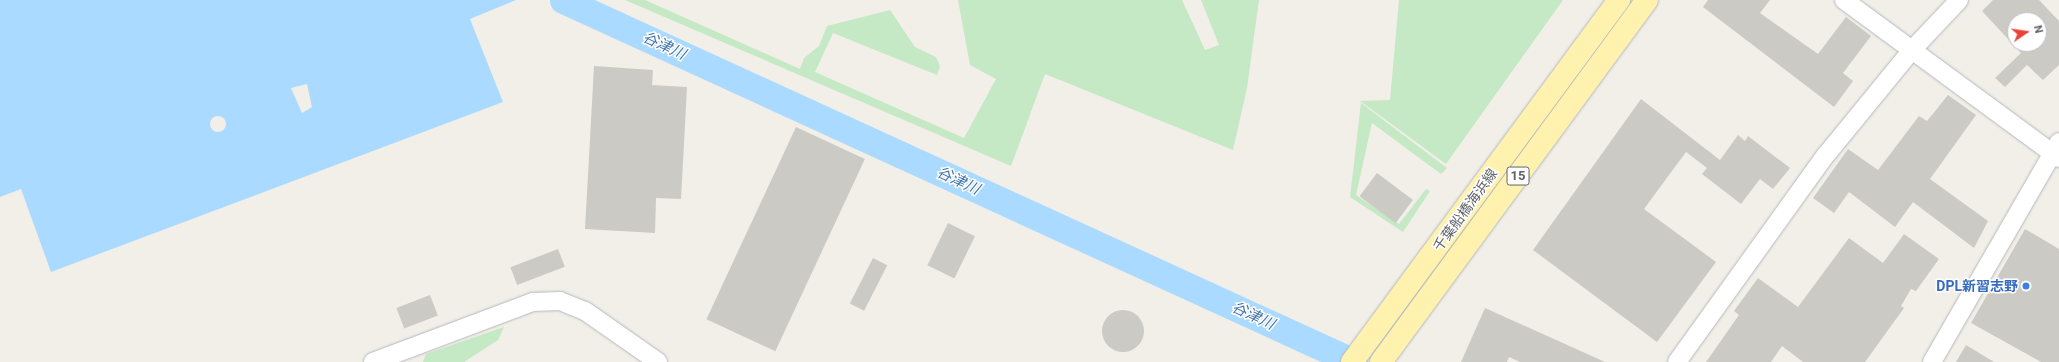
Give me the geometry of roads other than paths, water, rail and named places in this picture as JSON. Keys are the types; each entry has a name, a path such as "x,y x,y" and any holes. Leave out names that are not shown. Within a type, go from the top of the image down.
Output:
{"main road":[{"name":"千葉船橋海浜線","path":"1352,362 1369,341 1619,0"},
{"name":"千葉船橋海浜線","path":"1385,357 1646,0"}],"street":[{"path":"1844,0 1911,50 2056,151 1932,362"},
{"path":"1677,362 1826,155 1911,50 1959,0"},
{"path":"373,362 533,302 560,301 585,311 658,362"}],"water":[{"path":"0,0 516,0 470,19 503,102 51,272 21,189 0,197"}],"waterway":[{"name":"谷津川","path":"563,0 1354,362"}],"place":[{"name":"DPL新習志野","path":"2026,286"}]}
